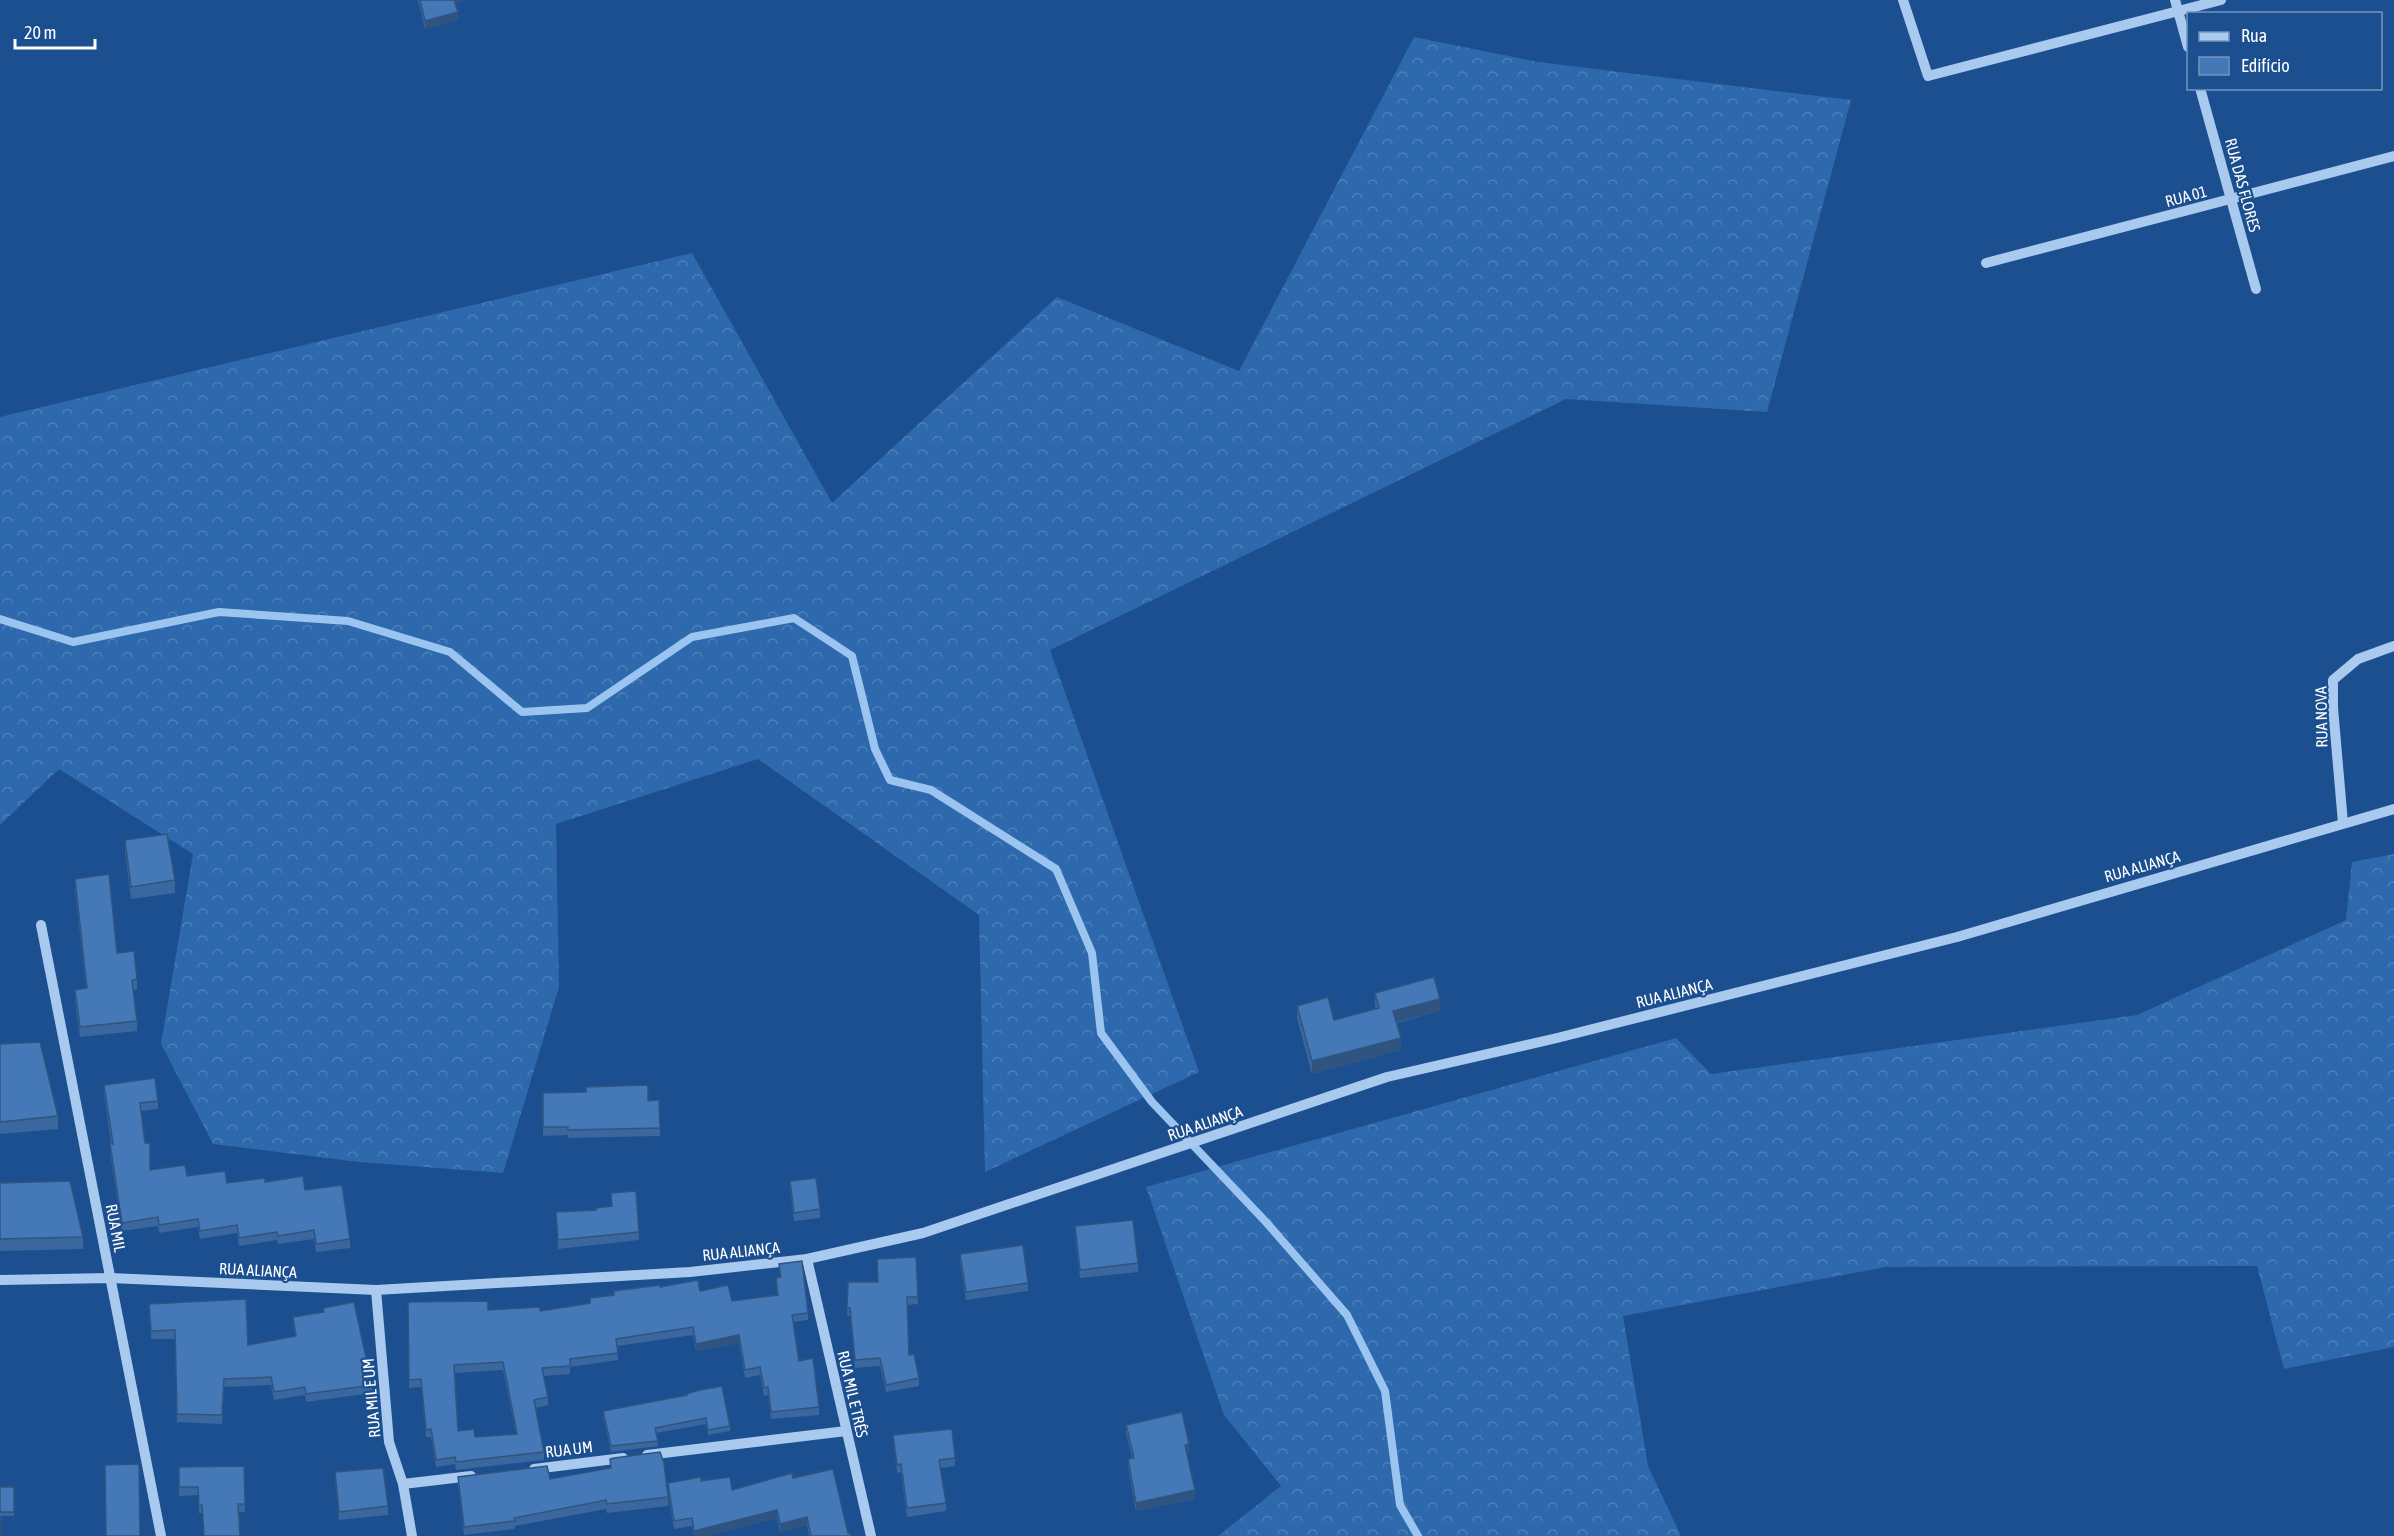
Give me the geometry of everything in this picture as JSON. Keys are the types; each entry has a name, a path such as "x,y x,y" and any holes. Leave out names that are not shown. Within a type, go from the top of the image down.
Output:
{"street":[{"path":"1903,0 1928,76 2221,0"},
{"path":"2175,0 2187,43"},
{"name":"RUA DAS FLORES","path":"2201,90 2256,289"},
{"name":"RUA 01","path":"1986,263 2394,156"},
{"name":"RUA NOVA","path":"2343,823 2333,708 2333,680 2358,659 2394,646"},
{"name":"RUA ALIANÇA","path":"0,1280 111,1278 376,1290 690,1272 807,1259 923,1233 1387,1077 1557,1038 1957,937 2394,809"},
{"name":"RUA MIL","path":"41,925 161,1536"},
{"name":"RUA MIL E TRÊS","path":"807,1259 871,1536"},
{"name":"RUA MIL E UM","path":"376,1290 389,1442 403,1484 412,1536"},
{"name":"RUA UM","path":"519,1470 846,1431"},
{"path":"403,1484 484,1474"}],"green space":[{"path":"1414,37 1538,62 1851,100 1767,412 1566,399 1050,650 1199,1072 985,1172 979,915 758,759 556,824 559,987 503,1173 359,1162 213,1144 161,1044 193,854 59,769 0,825 0,417 692,253 832,503 1057,297 1239,371"},
{"path":"2394,854 2394,1347 2284,1369 2257,1266 1886,1267 1623,1316 1648,1466 1681,1536 1218,1536 1281,1486 1224,1415 1146,1187 1676,1038 1711,1074 2137,1015 2346,920 2352,862"}],"building":[{"path":"420,0 454,0 458,12 425,21"},
{"path":"167,834 175,880 131,887 125,840"},
{"path":"109,874 117,953 134,951 137,979 132,980 137,1021 80,1027 75,990 87,988 75,879"},
{"path":"1434,977 1440,999 1393,1011 1401,1038 1312,1061 1297,1006 1328,997 1334,1020 1379,1008 1375,993"},
{"path":"40,1042 58,1116 0,1122 0,1044"},
{"path":"155,1078 158,1101 140,1103 145,1143 150,1143 150,1170 185,1165 187,1176 225,1171 227,1183 265,1178 265,1182 303,1176 305,1190 342,1185 350,1239 316,1244 314,1230 278,1236 277,1232 239,1238 237,1225 200,1231 198,1219 159,1225 158,1217 122,1223 104,1085"},
{"path":"648,1085 648,1101 659,1100 660,1128 568,1130 568,1127 543,1127 543,1093 586,1092 586,1087"},
{"path":"816,1178 820,1209 794,1213 790,1181"},
{"path":"70,1181 83,1237 0,1239 0,1183"},
{"path":"636,1191 639,1232 558,1240 556,1212 596,1210 596,1208 612,1206 611,1193"},
{"path":"1133,1220 1138,1263 1080,1270 1075,1226"},
{"path":"1023,1245 1028,1283 966,1292 960,1254"},
{"path":"916,1257 918,1297 907,1297 909,1355 914,1354 919,1378 886,1385 880,1358 855,1360 850,1308 847,1308 848,1282 878,1282 877,1259"},
{"path":"802,1261 808,1313 792,1315 799,1361 813,1358 819,1407 771,1412 768,1387 764,1388 760,1367 745,1370 739,1335 696,1344 693,1327 616,1339 618,1353 570,1359 570,1366 542,1368 548,1397 534,1400 544,1452 456,1462 455,1457 436,1460 431,1429 426,1430 421,1379 409,1380 408,1302 488,1301 488,1310 540,1307 540,1311 590,1303 590,1298 614,1295 614,1291 660,1285 660,1287 698,1280 700,1291 728,1285 732,1301 778,1295 776,1278 781,1277 779,1264","holes":["503,1362 517,1434 475,1437 474,1429 458,1431 454,1365"]},
{"path":"246,1299 248,1345 296,1336 293,1317 324,1312 323,1308 354,1302 372,1385 306,1394 305,1387 274,1392 271,1377 224,1379 222,1415 177,1414 175,1330 151,1331 149,1304"},
{"path":"722,1386 730,1426 708,1430 706,1418 655,1428 658,1441 611,1446 603,1411"},
{"path":"1182,1412 1189,1444 1185,1445 1195,1490 1136,1503 1128,1459 1134,1458 1126,1425"},
{"path":"952,1429 955,1458 939,1460 946,1503 907,1508 901,1464 897,1465 893,1435"},
{"path":"660,1452 664,1463 668,1497 607,1504 606,1500 514,1518 515,1521 464,1527 458,1477 547,1466 550,1479 611,1468 610,1459 614,1458"},
{"path":"139,1464 140,1536 106,1536 105,1465"},
{"path":"244,1466 245,1504 238,1504 240,1536 204,1536 198,1487 179,1487 179,1467"},
{"path":"383,1468 388,1506 339,1512 335,1472"},
{"path":"833,1469 848,1533 851,1536 811,1536 807,1517 780,1524 777,1510 694,1531 692,1518 674,1521 668,1483 701,1477 701,1481 730,1477 732,1490 792,1473 793,1478"},
{"path":"0,1487 14,1487 14,1512 0,1512"}],"waterway":[{"path":"0,619 73,642 219,612 348,621 450,652 522,712 587,708 692,637 794,618 852,656 875,749 890,780 931,790 1056,869 1092,953 1101,1033 1152,1102 1266,1222 1347,1315 1385,1391 1400,1505 1418,1536"}]}
